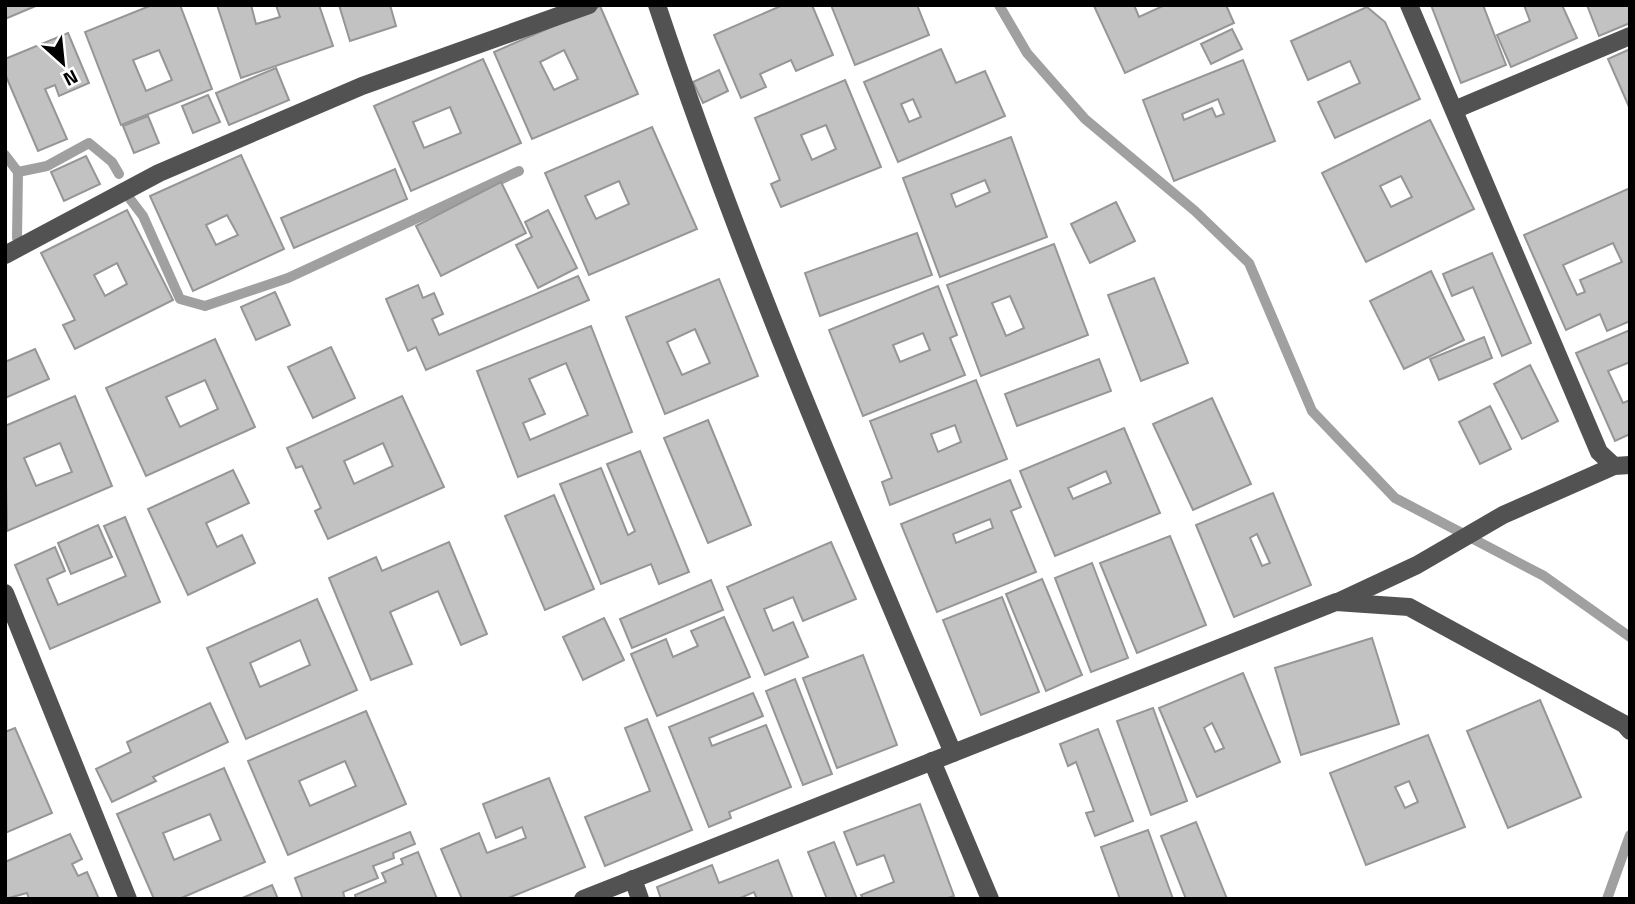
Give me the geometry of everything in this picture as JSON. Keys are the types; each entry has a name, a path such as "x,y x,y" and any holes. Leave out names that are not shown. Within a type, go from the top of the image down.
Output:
{"street":[{"path":"5,255 159,173 337,97 589,5"},
{"path":"657,5 706,155 782,347 953,753"},
{"path":"1409,5 1599,452 1622,466"},
{"path":"1454,110 1630,36"},
{"path":"583,899 1336,602 1417,565 1503,514 1622,466"},
{"path":"5,593 128,899"},
{"path":"1336,602 1409,607 1624,724 1630,731"},
{"path":"932,761 990,899"},
{"path":"633,879 640,899"}],"building":[{"path":"5,5 38,5 5,19"},
{"path":"152,5 180,5 212,89 121,125 85,32","holes":["159,50 172,80 146,91 133,60"]},
{"path":"217,5 251,5 256,24 280,17 276,5 319,5 333,46 241,78"},
{"path":"339,5 390,5 396,26 350,41"},
{"path":"783,5 812,5 833,55 796,71 791,60 760,74 766,87 741,98 714,35"},
{"path":"831,5 917,5 929,35 855,65"},
{"path":"1134,5 1139,17 1165,5 1226,5 1234,23 1125,73 1094,6"},
{"path":"1431,5 1483,5 1506,65 1461,83"},
{"path":"1524,5 1562,5 1577,38 1511,67 1497,35 1530,21"},
{"path":"1587,5 1630,5 1630,23 1599,36"},
{"path":"600,6 638,94 532,139 494,52","holes":["564,50 578,79 554,90 540,62"]},
{"path":"1367,7 1385,22 1420,99 1335,138 1318,102 1360,83 1350,61 1308,80 1291,41"},
{"path":"1232,29 1242,49 1211,64 1201,44"},
{"path":"68,33 89,83 59,96 55,85 45,89 67,139 38,151 5,74 5,59"},
{"path":"941,49 956,83 985,71 1005,116 898,162 864,82","holes":["913,99 921,117 909,122 901,104"]},
{"path":"1630,49 1630,109 1608,59"},
{"path":"483,59 521,143 411,191 374,106","holes":["450,107 461,133 424,148 413,122"]},
{"path":"1243,60 1275,141 1174,181 1143,100","holes":["1218,99 1224,114 1216,117 1212,108 1184,120 1182,114"]},
{"path":"276,68 289,100 229,125 216,93"},
{"path":"719,70 728,91 703,103 693,82"},
{"path":"845,80 881,167 781,207 771,184 780,180 755,118","holes":["826,125 836,149 812,160 801,135"]},
{"path":"208,95 220,122 193,133 182,106"},
{"path":"148,116 159,143 134,153 123,126"},
{"path":"1430,120 1474,209 1366,262 1322,173","holes":["1401,176 1412,197 1391,207 1380,186"]},
{"path":"652,127 697,229 589,275 545,173","holes":["619,181 629,204 596,219 585,196"]},
{"path":"1011,137 1047,237 940,277 903,178","holes":["985,180 990,192 956,207 951,194"]},
{"path":"241,155 284,249 193,291 150,196","holes":["227,215 238,235 216,245 206,225"]},
{"path":"86,156 100,184 64,201 51,172"},
{"path":"395,169 407,199 294,248 281,218"},
{"path":"501,182 526,233 441,276 416,226"},
{"path":"1630,188 1630,321 1607,331 1600,314 1566,330 1524,235","holes":["1613,243 1622,262 1580,280 1585,292 1577,295 1563,265"]},
{"path":"1116,202 1135,241 1090,263 1071,224"},
{"path":"127,210 173,300 75,349 63,325 75,320 41,253","holes":["117,263 127,284 105,296 94,275"]},
{"path":"548,210 577,268 538,288 516,245 532,237 525,222"},
{"path":"917,233 932,275 820,316 805,273"},
{"path":"1054,244 1088,335 981,376 947,285","holes":["1010,296 1024,328 1006,336 992,303"]},
{"path":"1492,253 1531,343 1502,356 1473,287 1452,296 1443,274"},
{"path":"1431,271 1464,340 1404,369 1370,301"},
{"path":"578,276 589,300 426,370 416,347 408,351 386,299 418,285 423,298 434,293 443,314 432,319 439,335"},
{"path":"1154,278 1188,363 1141,381 1108,295"},
{"path":"719,279 758,376 665,414 626,317","holes":["695,329 710,363 682,375 667,342"]},
{"path":"938,286 957,335 950,338 965,375 863,416 829,330","holes":["923,333 930,350 900,362 893,345"]},
{"path":"275,292 290,325 256,340 241,307"},
{"path":"591,326 632,432 518,477 477,371","holes":["566,363 588,415 530,440 523,423 545,414 529,379"]},
{"path":"1630,330 1630,362 1608,371 1623,403 1630,400 1630,434 1615,441 1576,353"},
{"path":"1484,337 1492,358 1439,380 1430,359"},
{"path":"215,339 255,427 146,476 106,388","holes":["205,380 218,409 180,427 166,397"]},
{"path":"331,347 355,398 313,418 288,367"},
{"path":"35,349 49,379 5,398 5,362"},
{"path":"1099,359 1111,391 1017,426 1005,394"},
{"path":"1530,365 1558,421 1522,439 1494,384"},
{"path":"976,380 1007,459 890,505 882,482 892,478 870,421","holes":["955,425 961,442 938,452 931,434"]},
{"path":"75,396 112,486 7,531 5,426","holes":["60,443 72,472 36,486 24,458"]},
{"path":"402,396 444,487 328,539 315,511 321,508 302,466 296,468 287,448","holes":["383,443 393,466 354,484 344,461"]},
{"path":"1212,398 1251,484 1193,510 1153,424"},
{"path":"1490,406 1511,449 1480,464 1459,422"},
{"path":"708,420 751,525 708,543 664,438"},
{"path":"1124,428 1160,513 1055,556 1020,471","holes":["1106,471 1111,483 1073,499 1068,488"]},
{"path":"640,451 689,572 659,584 651,564 601,584 560,484 601,468 628,535 635,531 607,464"},
{"path":"233,470 249,503 206,523 217,547 242,535 255,563 188,595 148,509"},
{"path":"1010,480 1021,507 1011,511 1036,572 937,612 901,524","holes":["990,519 993,528 956,543 953,534"]},
{"path":"1273,493 1311,585 1234,617 1196,525","holes":["1257,534 1270,563 1262,566 1250,538"]},
{"path":"554,495 594,589 545,610 505,516"},
{"path":"125,517 160,602 50,649 15,565 55,547 65,571 47,579 58,605 126,576 104,526"},
{"path":"98,525 112,557 71,574 58,543"},
{"path":"1170,536 1206,625 1137,653 1100,563"},
{"path":"449,542 487,634 461,645 438,591 390,612 412,664 371,680 329,578 376,557 382,571"},
{"path":"831,542 856,599 803,621 793,597 764,609 773,631 793,622 808,657 765,675 727,587"},
{"path":"1092,563 1128,658 1091,672 1055,578"},
{"path":"1042,579 1082,675 1046,691 1006,594"},
{"path":"711,580 723,610 632,648 620,619"},
{"path":"1002,597 1039,692 981,715 943,620"},
{"path":"317,599 357,690 246,739 207,648","holes":["300,640 310,665 260,687 250,663"]},
{"path":"724,617 750,677 657,716 631,654 666,639 673,657 698,646 691,631"},
{"path":"604,618 624,660 583,680 563,637"},
{"path":"1372,638 1399,724 1301,755 1275,668"},
{"path":"863,655 897,745 837,768 803,678"},
{"path":"1243,673 1280,762 1197,797 1159,708","holes":["1212,723 1224,748 1215,752 1204,728"]},
{"path":"795,679 832,774 803,785 766,691"},
{"path":"753,693 763,716 709,738 712,746 766,725 791,787 729,812 731,818 709,827 669,727"},
{"path":"1540,700 1581,797 1508,828 1467,731"},
{"path":"210,703 228,742 153,777 156,781 112,802 96,769 131,752 127,742"},
{"path":"1153,708 1187,801 1151,815 1117,721"},
{"path":"366,711 406,804 288,855 248,761","holes":["345,761 356,786 310,806 299,781"]},
{"path":"647,719 692,830 605,866 585,817 650,791 625,728"},
{"path":"15,728 52,813 5,833 5,732"},
{"path":"1098,729 1133,821 1095,836 1086,813 1094,811 1076,762 1068,766 1060,744"},
{"path":"1428,735 1465,827 1366,865 1330,773","holes":["1409,781 1418,802 1405,808 1395,787"]},
{"path":"224,768 265,862 179,899 154,899 117,814","holes":["210,814 221,840 174,860 163,833"]},
{"path":"549,778 585,867 506,899 462,899 441,849 479,833 487,853 526,838 522,827 496,838 483,804"},
{"path":"920,804 954,896 945,899 863,899 861,895 894,882 884,855 857,865 844,832"},
{"path":"1196,822 1227,899 1186,899 1161,836"},
{"path":"1148,830 1173,899 1120,899 1101,847"},
{"path":"410,832 415,844 393,853 394,858 373,866 378,878 343,892 345,899 303,899 295,878"},
{"path":"70,834 82,859 72,864 78,876 87,872 99,899 29,899 27,893 5,899 5,862"},
{"path":"834,842 857,899 827,899 808,852"},
{"path":"418,852 437,899 356,899 355,895 386,882 382,873 403,864 401,859"},
{"path":"778,860 793,899 757,899 754,892 738,899 661,899 657,887 712,865 719,883"},
{"path":"272,885 278,899 240,899"}],"waterway":[{"path":"999,5 1027,53 1085,119 1195,211 1249,263 1312,411 1395,498 1544,576 1630,637"},
{"path":"18,172 47,166 89,143 112,162 119,174"},
{"path":"5,155 18,172 17,238"},
{"path":"127,195 143,216 180,299 205,306 288,278 519,171"},
{"path":"1607,899 1630,835"}]}
